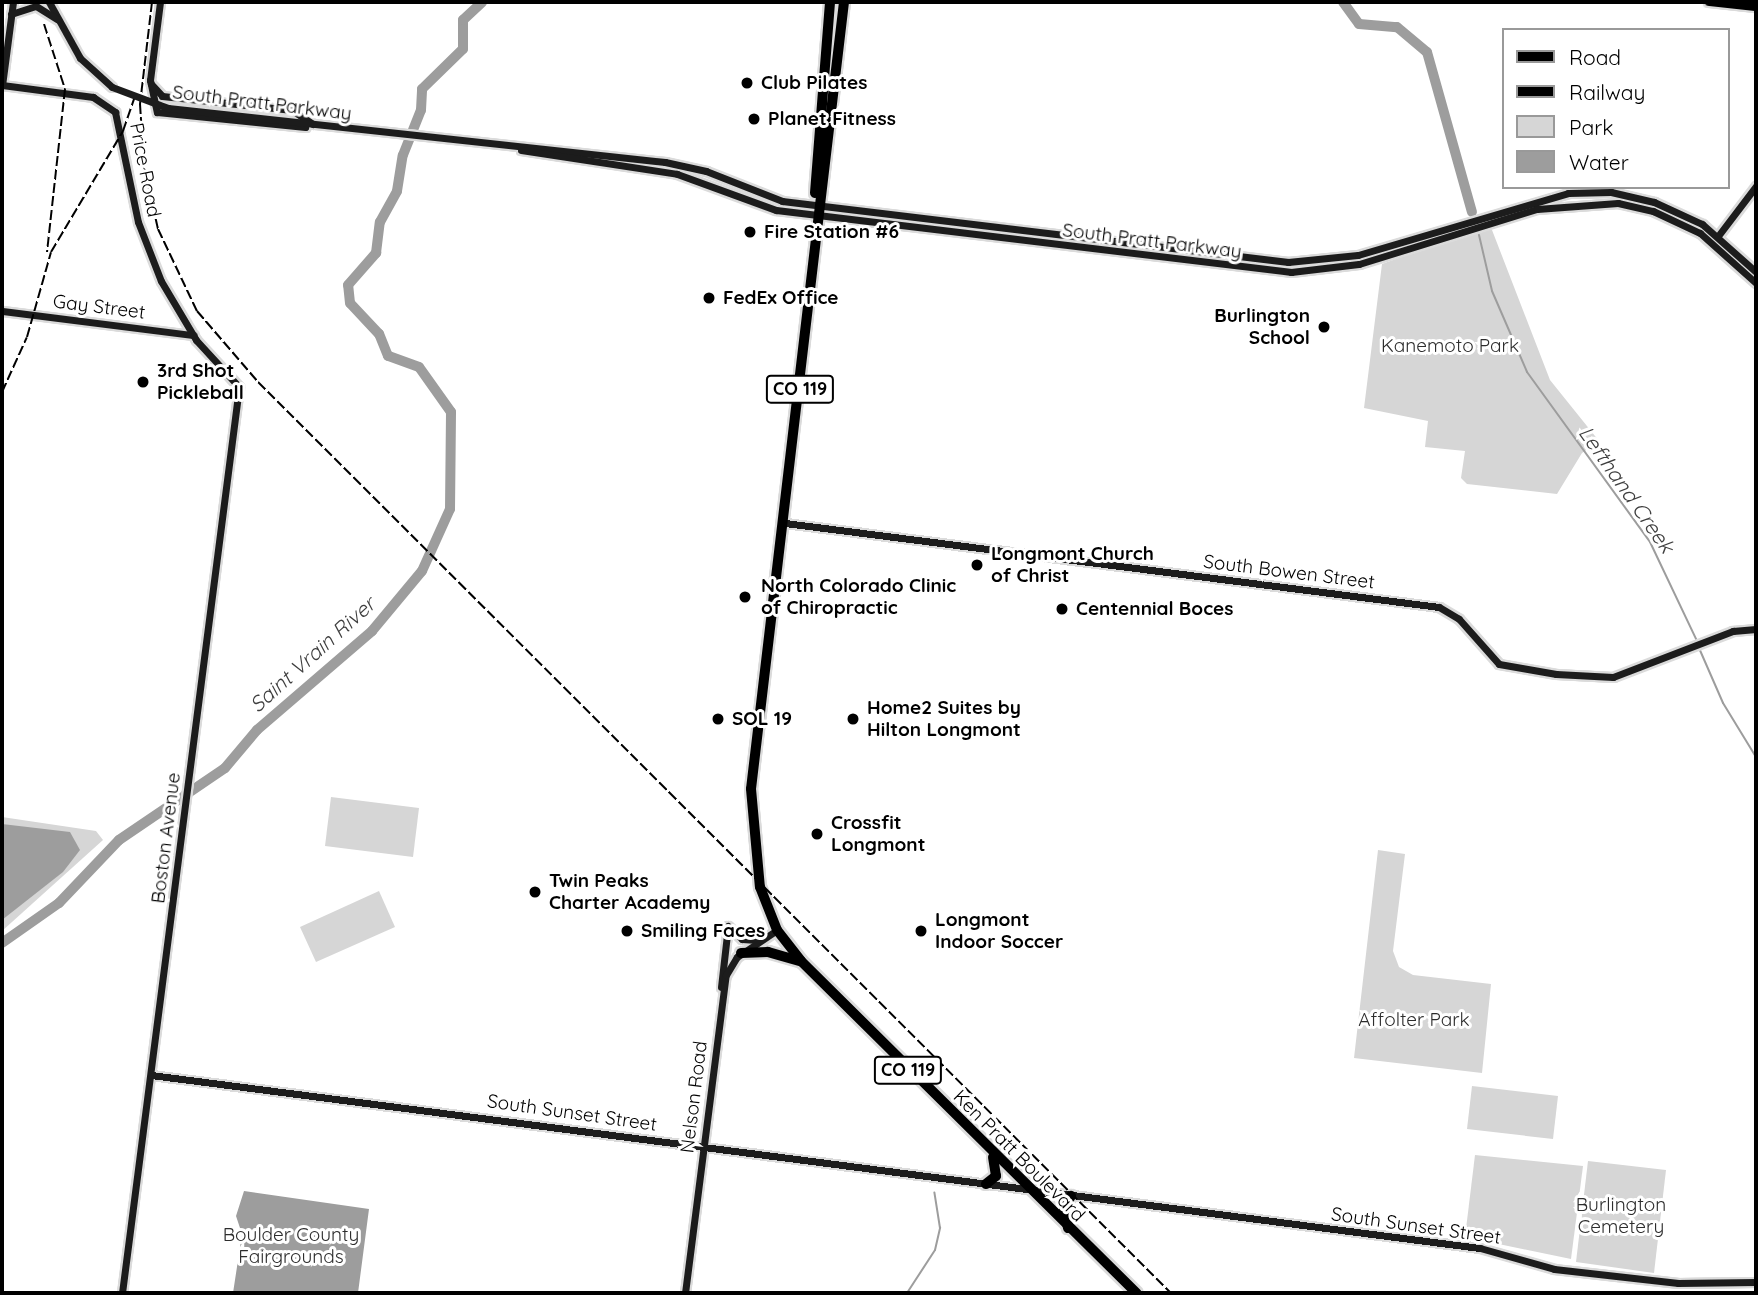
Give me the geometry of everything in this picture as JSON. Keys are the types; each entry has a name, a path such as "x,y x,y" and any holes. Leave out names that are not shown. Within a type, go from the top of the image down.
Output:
{"highway":[{"name":"Ken Pratt Boulevard","path":"816,211 814,162 830,2"},
{"name":"Ken Pratt Boulevard","path":"844,2 816,211 785,523 751,789 756,868 777,930 801,961 1028,1190 1137,1293"},
{"path":"741,953 768,952 801,961"},
{"path":"986,1184 997,1170 992,1153"},
{"path":"1068,1229 1064,1208 1071,1196"}],"main road":[{"path":"1709,2 1756,7"}],"street":[{"path":"13,2 2,85 29,89"},
{"name":"South Pratt Parkway","path":"49,2 88,68 131,98 168,108 520,150 687,166 769,199 816,211 1291,272 1359,264 1537,209 1586,202 1653,211 1713,242 1756,283"},
{"path":"160,2 150,80 152,106 164,114 290,130 315,125"},
{"path":"11,14 36,6 59,20"},
{"path":"5,58 11,80 29,89"},
{"path":"150,80 158,94 292,110 315,125"},
{"name":"Price Road","path":"29,89 106,102 123,131 134,205 148,252 193,335 239,387"},
{"path":"1713,242 1756,186"},
{"name":"South Pratt Parkway","path":"816,211 1305,263 1358,255 1568,192 1611,192 1654,202 1719,235 1756,272"},
{"name":"Gay Street","path":"2,311 193,335"},
{"name":"Boston Avenue","path":"122,1293 239,387"},
{"name":"South Bowen Street","path":"785,523 1439,607 1459,619 1491,659 1521,670 1613,677 1733,631 1756,629"},
{"path":"723,997 719,976 728,926 742,939 761,940"},
{"name":"Nelson Road","path":"685,1293 728,968 741,953 777,930"},
{"name":"South Sunset Street","path":"151,1075 1112,1202"},
{"name":"South Sunset Street","path":"1084,1198 1480,1248 1554,1269 1678,1283 1756,1282"}],"green space":[{"name":"Kanemoto Park","path":"1481,228 1492,230 1550,380 1599,441 1582,453 1557,494 1467,484 1461,478 1465,451 1425,447 1428,421 1364,408 1382,264"},
{"path":"331,797 419,808 413,857 325,846"},
{"path":"2,817 96,831 103,840 2,931"},
{"name":"Affolter Park","path":"1378,850 1405,854 1393,951 1399,967 1413,975 1491,984 1482,1073 1354,1058"},
{"path":"379,891 395,927 316,962 300,927"},
{"path":"1472,1086 1558,1096 1553,1139 1467,1129"},
{"path":"1475,1155 1583,1166 1571,1259 1465,1237"},
{"name":"Burlington Cemetery","path":"1588,1161 1666,1170 1654,1273 1576,1262"}],"water":[{"path":"2,824 70,832 80,850 63,872 2,920"},
{"name":"Boulder County Fairgrounds","path":"244,1191 369,1209 358,1293 233,1293 242,1234 236,1216"}],"waterway":[{"name":"Saint Vrain River","path":"2,943 59,903 119,840 225,768 257,730 372,631 422,571 450,509 451,412 419,367 388,356 379,334 350,303 348,285 376,253 380,222 397,191 403,155 421,110 422,89 463,49 463,20 482,2"},
{"path":"1343,2 1359,24 1397,27 1427,52 1472,212"},
{"name":"Lefthand Creek","path":"1479,235 1492,291 1527,372 1650,542 1698,643"},
{"name":"Lefthand Creek","path":"1699,648 1723,703 1756,757"},
{"path":"907,1293 935,1250 940,1228 934,1192"}],"railway":[{"path":"152,2 140,104 144,166 158,229 197,311 258,382 1171,1293"},
{"path":"44,24 65,89 47,252"},
{"path":"2,392 27,337 51,252 123,131 136,94"}],"place":[{"name":"Club Pilates","path":"747,83"},
{"name":"Planet Fitness","path":"754,119"},
{"name":"Fire Station #6","path":"750,232"},
{"name":"FedEx Office","path":"709,298"},
{"name":"Burlington School","path":"1324,327"},
{"name":"3rd Shot Pickleball","path":"143,382"},
{"name":"Longmont Church of Christ","path":"977,565"},
{"name":"North Colorado Clinic of Chiropractic","path":"745,597"},
{"name":"Centennial Boces","path":"1062,609"},
{"name":"SOL 19","path":"718,719"},
{"name":"Home2 Suites by Hilton Longmont","path":"853,719"},
{"name":"Crossfit Longmont","path":"817,834"},
{"name":"Twin Peaks Charter Academy","path":"535,892"},
{"name":"Smiling Faces","path":"627,931"},
{"name":"Longmont Indoor Soccer","path":"921,931"}]}
